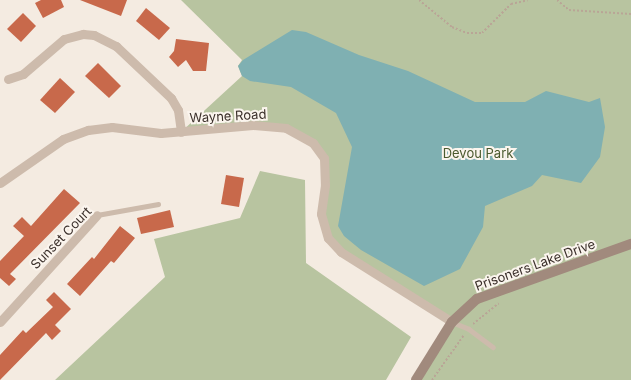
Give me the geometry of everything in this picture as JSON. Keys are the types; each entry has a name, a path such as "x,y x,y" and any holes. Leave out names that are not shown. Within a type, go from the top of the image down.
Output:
{"street":[{"path":"8,79 23,74 64,39 83,34 94,35 116,46 171,98 178,110 181,132"},
{"name":"Wayne Road","path":"0,183 63,139 88,130 112,127 161,133 253,125 276,127 300,133 313,143 324,158 326,169 320,214 328,238 341,252 452,322"},
{"name":"Sunset Court","path":"0,322 97,215"},
{"name":"Prisoners Lake Drive","path":"416,380 452,322 467,307 488,293 631,244"}],"lane":[{"name":"Sunset Court","path":"97,215 158,204"},
{"path":"452,322 469,329 493,347"}],"path":[{"path":"418,0 452,27 467,33 482,34 511,4 528,0"},
{"path":"557,0 569,10 631,14"},
{"path":"432,380 469,329 492,306 503,301"}],"green space":[{"name":"Devou Park","path":"181,0 631,0 631,380 416,380 452,322 341,252 324,231 325,185 319,149 286,128 181,132 242,76 238,66 242,60"},
{"path":"260,171 305,180 306,263 411,337 386,380 55,380 165,277 154,239 240,218"}],"water":[{"path":"292,30 306,32 359,55 408,71 475,102 525,102 546,91 589,102 600,98 605,127 600,157 581,183 542,175 532,186 485,206 483,227 460,269 424,286 361,250 344,236 338,226 352,147 336,113 291,87 250,81 242,76 238,66 243,60"}],"building":[{"path":"41,0 61,0 64,7 43,18 35,3"},
{"path":"80,0 127,0 121,16"},
{"path":"146,8 170,28 159,40 136,21"},
{"path":"23,13 36,26 21,42 7,29"},
{"path":"176,39 209,43 206,71 193,71 186,60 178,67 169,57 174,51"},
{"path":"98,63 121,86 109,98 85,76"},
{"path":"60,78 75,92 55,113 40,100"},
{"path":"226,175 244,178 239,207 221,204"},
{"path":"64,189 80,203 10,274 16,279 9,286 0,278 0,261 24,236 13,226 22,217 31,226"},
{"path":"170,210 174,227 141,234 137,218"},
{"path":"120,226 135,238 114,263 111,261 80,296 67,284 92,257 94,259"},
{"path":"54,292 71,309 55,325 61,331 52,340 46,333 0,380 0,355 23,330 26,333 53,307 46,300"}]}
